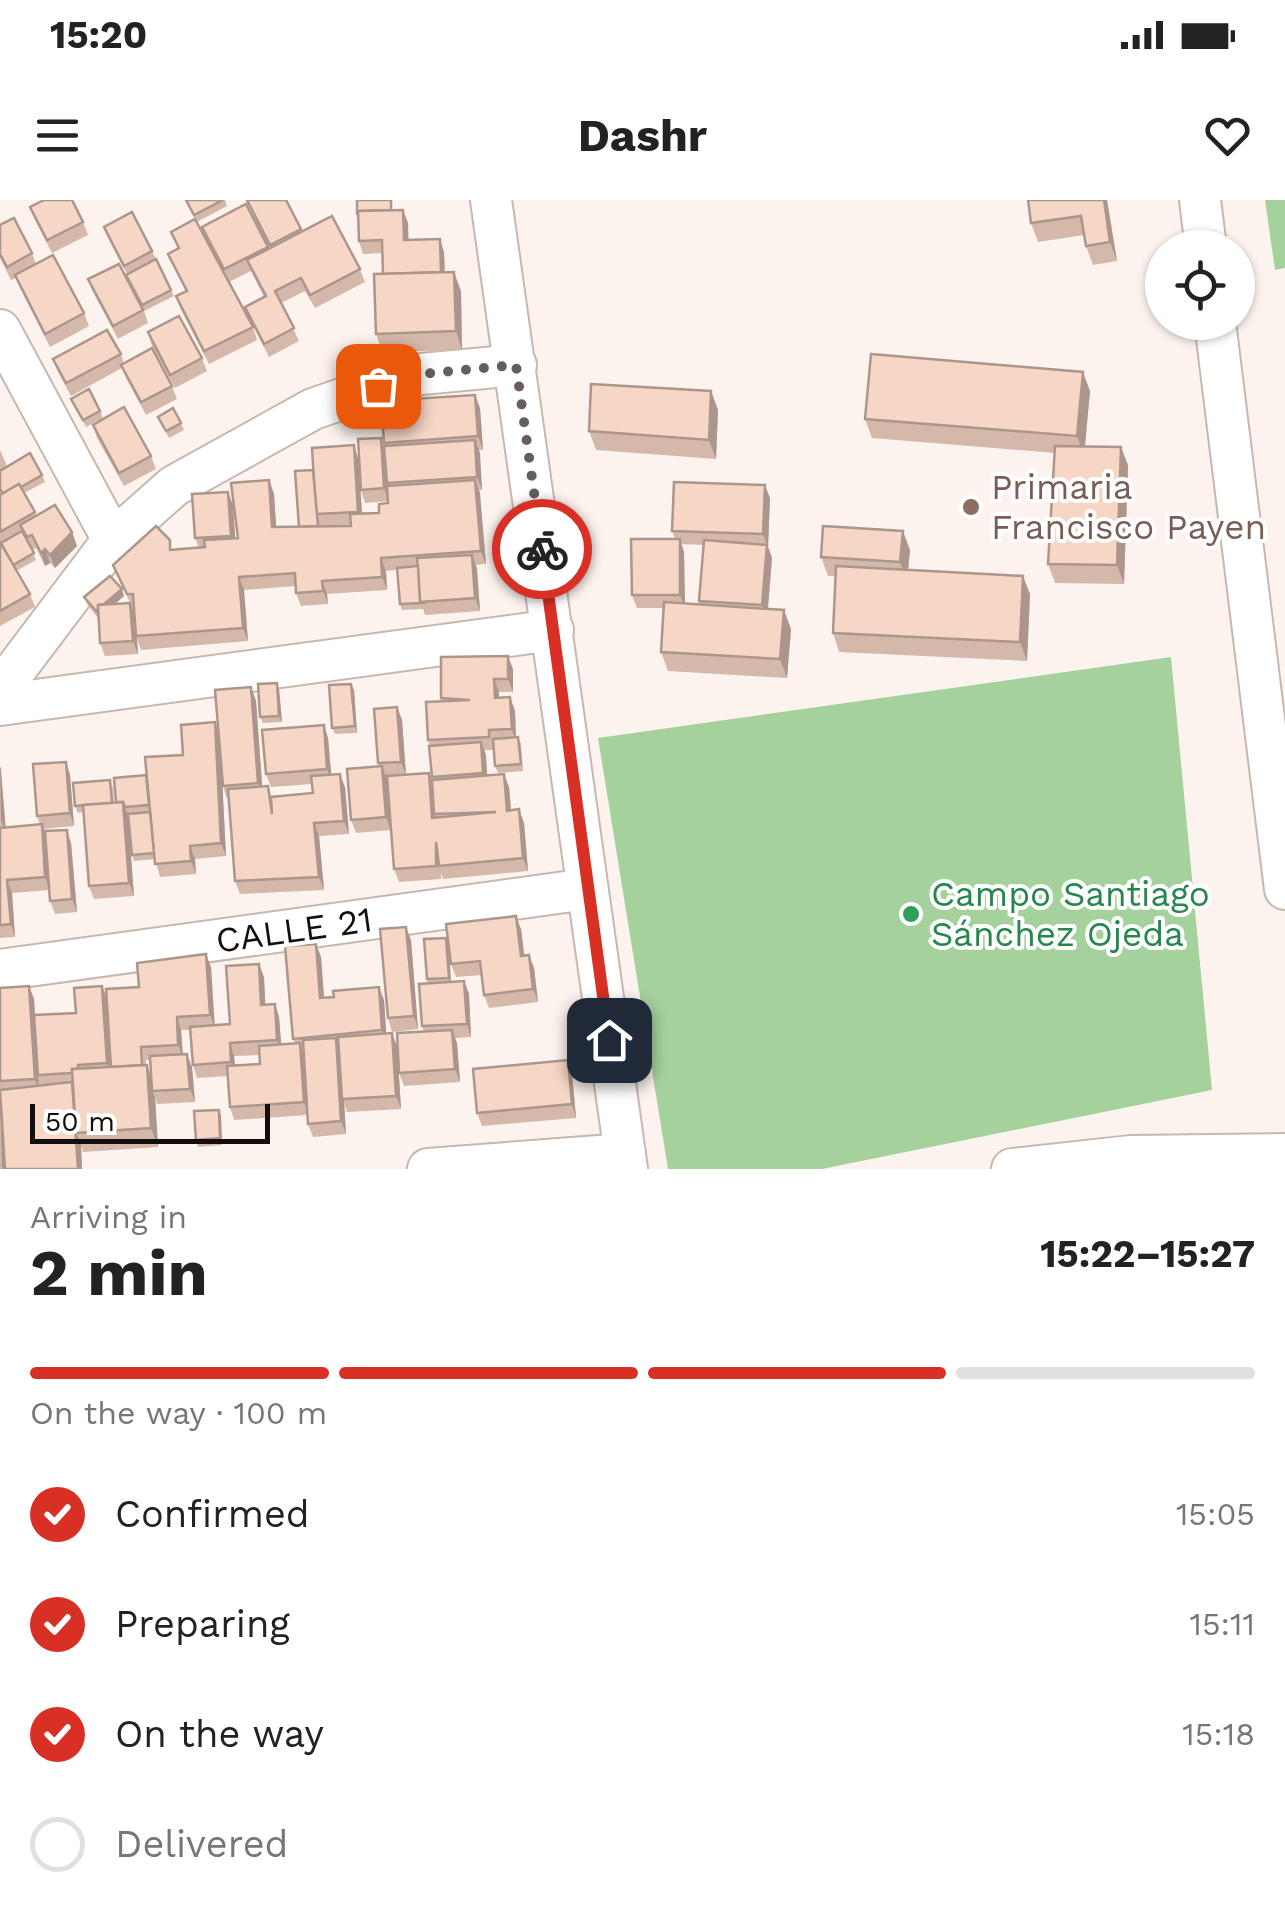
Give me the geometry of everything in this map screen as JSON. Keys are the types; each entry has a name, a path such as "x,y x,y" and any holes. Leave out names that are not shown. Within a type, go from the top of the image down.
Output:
{"street":[{"path":"428,1169 626,1162 491,200"},
{"path":"1200,200 1204,230"},
{"path":"0,330 113,540"},
{"path":"1217,340 1285,889"},
{"path":"0,690 113,540 174,486 313,409 411,375 516,365"},
{"path":"0,705 553,630"},
{"name":"CALLE 21","path":"0,970 587,889"},
{"path":"1012,1169 1132,1156 1285,1154"}],"green space":[{"path":"1265,200 1285,200 1285,268 1275,270"},
{"name":"Campo Santiago Sánchez Ojeda","path":"1171,657 1212,1090 822,1169 668,1169 598,738"}],"building":[{"path":"44,200 72,200 83,222 47,240 30,207"},
{"path":"186,200 223,200 194,215"},
{"path":"247,200 286,200 301,229 270,245"},
{"path":"357,200 391,200 391,210 358,211 357,215"},
{"path":"1028,200 1104,200 1110,242 1086,246 1081,216 1031,223"},
{"path":"246,204 268,247 224,269 202,227"},
{"path":"403,210 404,240 440,239 441,272 383,274 382,240 359,241 358,211"},
{"path":"132,212 152,251 124,266 104,227"},
{"path":"332,216 360,269 310,295 301,278 275,291 294,328 264,344 245,307 266,296 247,260"},
{"path":"14,218 32,253 7,267 0,254 0,225"},
{"path":"195,219 253,327 204,351 176,296 187,291 168,254 179,248 171,232"},
{"path":"53,255 84,313 45,334 15,275"},
{"path":"156,259 171,290 142,305 126,275"},
{"path":"119,264 143,310 113,326 88,279"},
{"path":"454,272 456,331 376,334 374,274"},
{"path":"179,316 202,358 170,375 148,332"},
{"path":"107,330 121,354 66,383 53,359"},
{"path":"152,348 172,386 141,402 121,365"},
{"path":"871,354 1083,372 1077,436 865,419"},
{"path":"591,384 711,391 709,440 589,431"},
{"path":"89,389 100,411 83,420 71,399"},
{"path":"475,395 478,436 384,443 381,401"},
{"path":"124,407 151,456 119,473 93,425"},
{"path":"173,408 181,423 166,431 158,417"},
{"path":"381,438 384,488 361,490 358,439"},
{"path":"475,440 477,477 387,483 384,446"},
{"path":"354,445 358,512 316,514 312,448"},
{"path":"1055,446 1121,447 1117,565 1048,564"},
{"path":"30,453 42,475 3,494 0,471"},
{"path":"313,470 318,526 299,527 295,471"},
{"path":"269,480 272,527 351,526 350,514 379,513 379,504 388,503 387,486 475,480 481,551 381,558 382,577 322,581 323,591 296,593 295,573 239,577 243,628 136,636 133,594 127,594 113,565 156,526 170,540 170,550 205,547 204,540 238,538 231,483"},
{"path":"674,482 765,485 763,534 672,531"},
{"path":"19,484 35,512 0,532 0,495"},
{"path":"228,492 231,536 195,538 192,494"},
{"path":"55,505 72,532 50,555 45,549 41,553 32,535 27,537 20,525"},
{"path":"823,526 903,531 900,562 821,557"},
{"path":"22,531 34,553 13,565 1,543"},
{"path":"631,539 680,539 680,595 632,595"},
{"path":"704,540 767,545 762,605 699,601"},
{"path":"0,542 30,594 0,611"},
{"path":"472,555 475,598 420,602 417,558"},
{"path":"418,566 422,603 400,604 397,568"},
{"path":"836,566 1023,576 1020,642 833,633"},
{"path":"110,576 122,589 98,605 96,611 84,597"},
{"path":"664,602 784,610 780,659 661,652"},
{"path":"130,603 133,641 100,643 98,605"},
{"path":"508,656 508,679 494,679 495,698 510,697 512,729 489,730 489,737 428,740 426,702 470,700 441,698 441,657"},
{"path":"277,683 279,716 260,717 258,684"},
{"path":"351,684 355,726 332,728 329,685"},
{"path":"251,687 258,783 223,786 215,690"},
{"path":"397,707 401,762 378,763 374,709"},
{"path":"215,722 221,843 190,846 191,861 155,864 145,757 183,755 181,725"},
{"path":"324,725 327,769 266,774 262,730"},
{"path":"518,737 521,764 495,766 493,739"},
{"path":"481,742 483,773 432,777 429,746"},
{"path":"66,762 70,813 37,816 33,764"},
{"path":"382,766 386,817 351,820 347,769"},
{"path":"429,773 432,818 496,812 434,814 432,780 504,774 507,811 519,809 523,858 439,866 436,842 436,866 394,869 387,776"},
{"path":"340,774 344,821 314,823 319,877 235,881 228,789 268,786 272,814 271,797 313,793 311,776"},
{"path":"146,775 149,805 125,807 123,802 116,802 114,778"},
{"path":"110,780 112,803 75,806 73,783"},
{"path":"123,802 129,883 89,886 83,805"},
{"path":"150,812 154,853 132,855 128,814"},
{"path":"42,824 45,877 7,880 11,924 0,925 0,828"},
{"path":"67,830 72,899 50,901 45,831"},
{"path":"516,916 521,956 529,955 533,989 484,995 480,961 451,964 446,924"},
{"path":"406,927 414,1016 388,1018 380,929"},
{"path":"446,938 449,978 427,979 424,939"},
{"path":"316,944 320,998 334,997 333,991 379,987 382,1030 293,1039 285,946"},
{"path":"206,954 210,1015 177,1017 178,1045 141,1047 142,1065 111,1067 106,989 139,987 137,963"},
{"path":"259,964 261,1005 275,1004 277,1040 230,1043 231,1062 193,1065 190,1027 230,1024 226,966"},
{"path":"464,981 467,1024 422,1026 419,984"},
{"path":"29,986 35,1079 0,1081 0,988"},
{"path":"102,986 107,1063 78,1065 72,1073 38,1075 34,1015 76,1013 74,988"},
{"path":"452,1030 455,1069 399,1073 397,1033"},
{"path":"392,1033 396,1096 342,1099 338,1037"},
{"path":"336,1038 341,1121 308,1124 303,1040"},
{"path":"300,1043 304,1102 230,1107 227,1066 260,1064 259,1046"},
{"path":"187,1054 190,1089 152,1091 150,1056"},
{"path":"568,1060 572,1104 477,1113 473,1069"},
{"path":"147,1065 151,1128 76,1133 72,1069"},
{"path":"72,1082 78,1169 5,1169 0,1090"},
{"path":"219,1110 220,1138 196,1140 194,1111"}],"way so far":[{"path":"378,386 411,375 516,365 542,549"}],"place":[{"name":"Primaria Francisco Payen","path":"971,507"},
{"name":"Campo Santiago Sánchez Ojeda","path":"911,914"}],"route":[{"path":"542,549 609,1040"}]}
